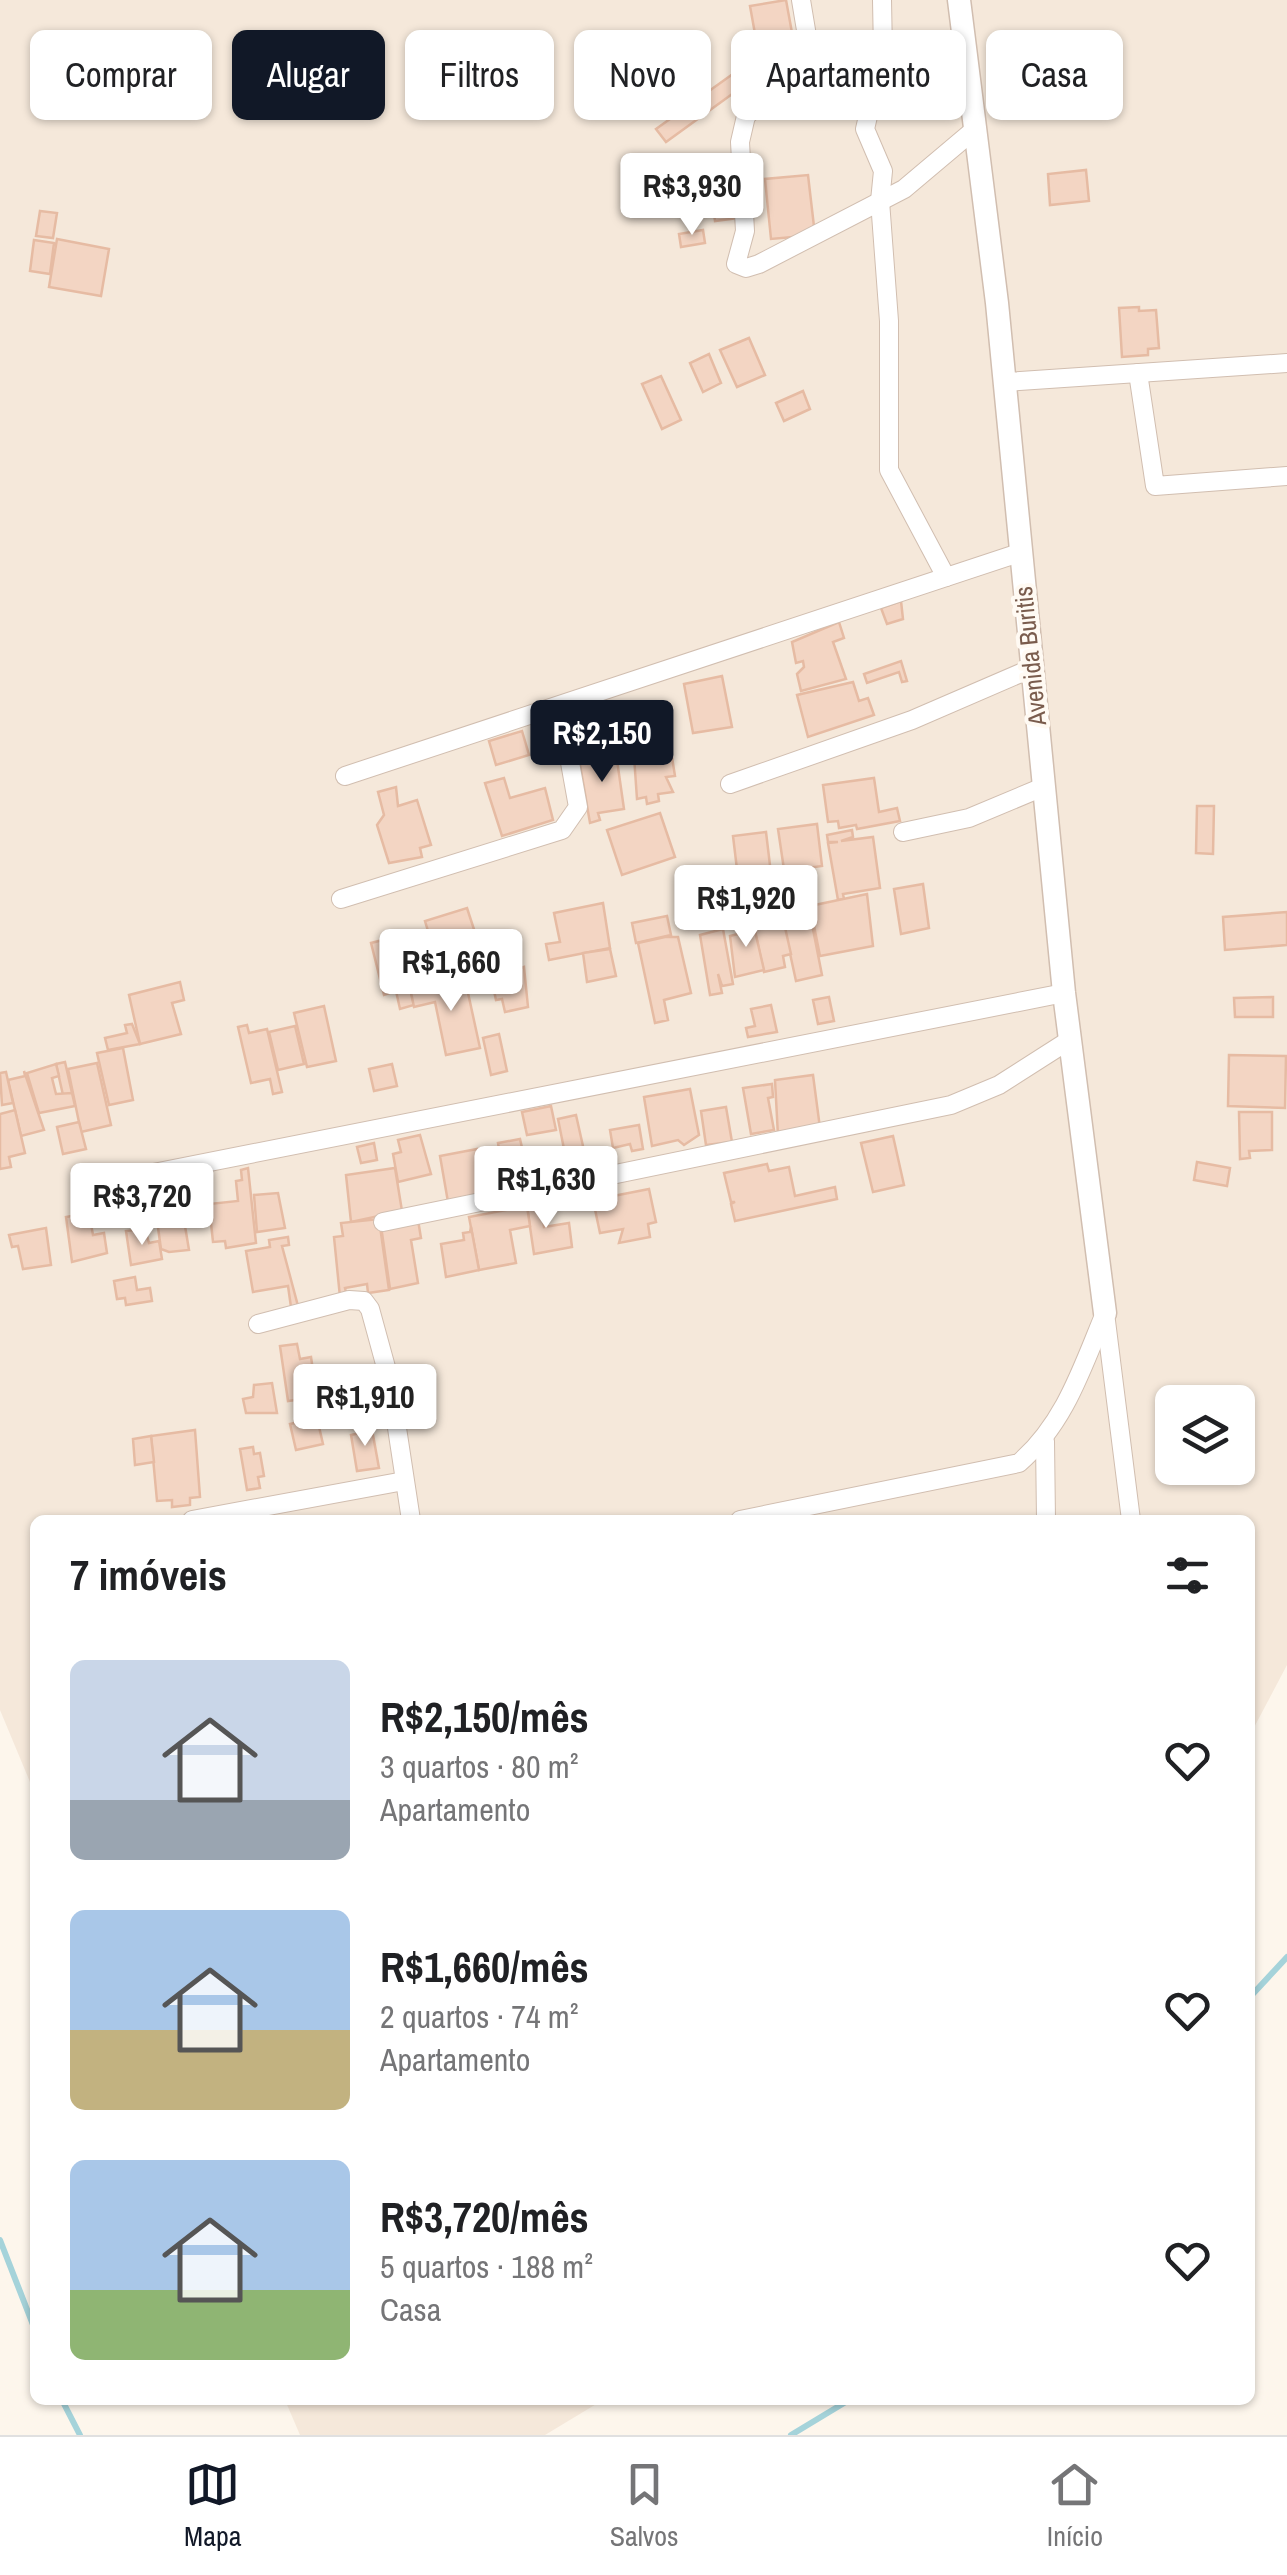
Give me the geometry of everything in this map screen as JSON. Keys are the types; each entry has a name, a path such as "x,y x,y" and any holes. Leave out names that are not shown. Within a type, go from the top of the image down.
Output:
{"street":[{"path":"802,0 808,42 806,62 746,116 740,142 745,231 736,264 746,268 759,264 904,189 974,130"},
{"path":"882,0 883,52 865,129 883,171 880,201 889,322 889,470 946,577"},
{"name":"Avenida Buritis","path":"959,0 1006,382 1018,553 1064,993 1105,1312"},
{"path":"1006,382 1287,363"},
{"path":"1138,373 1155,486 1287,476"},
{"path":"345,776 1018,553"},
{"path":"730,784 912,720 1030,669"},
{"path":"341,899 562,830 578,806 560,707"},
{"path":"904,832 968,818 1044,787"},
{"path":"98,1184 1064,993"},
{"path":"383,1222 951,1106 998,1086 1070,1040"},
{"path":"258,1324 349,1300 364,1301 370,1309 390,1382 411,1515"},
{"path":"766,1515 1001,1470 1018,1463 1044,1440 1059,1418 1105,1312"},
{"path":"1105,1312 1131,1515"},
{"path":"1044,1440 1046,1515"},
{"path":"219,1515 404,1481"}],"shaded area":[{"path":"0,0 1287,0 1287,1665 1255,1726 1255,1515 30,1515 30,1782 0,1710"},
{"path":"287,2405 595,2405 545,2435 300,2435"}],"building":[{"path":"786,0 792,30 754,30 750,6"},
{"path":"731,75 731,95 711,109 711,90"},
{"path":"669,120 696,120 666,142 656,129"},
{"path":"1086,170 1089,201 1050,205 1048,174"},
{"path":"808,175 815,235 771,239 765,179"},
{"path":"741,181 746,217 715,221 710,185"},
{"path":"40,211 57,213 53,238 36,236"},
{"path":"703,230 705,243 681,247 679,234"},
{"path":"57,239 109,249 101,296 49,287"},
{"path":"34,240 54,243 50,274 30,271"},
{"path":"1139,307 1139,311 1156,310 1159,348 1148,349 1148,355 1122,357 1119,308"},
{"path":"749,338 765,375 737,387 720,350"},
{"path":"709,354 721,383 703,392 690,363"},
{"path":"661,376 681,420 662,429 642,384"},
{"path":"803,391 810,409 784,421 776,403"},
{"path":"901,601 903,619 887,624 881,608"},
{"path":"839,622 844,638 833,642 846,679 801,691 797,674 804,667 803,661 796,663 792,642"},
{"path":"901,661 907,681 902,682 899,672 867,683 864,674"},
{"path":"722,676 732,727 693,733 684,684"},
{"path":"853,682 859,701 868,698 874,715 808,737 797,695"},
{"path":"522,731 529,755 496,765 489,741"},
{"path":"671,751 675,776 666,777 673,792 658,794 659,801 647,804 646,797 637,799 634,756"},
{"path":"616,753 624,809 598,813 600,820 590,823 579,759"},
{"path":"504,778 510,798 545,788 553,820 502,836 485,783"},
{"path":"874,778 879,812 897,808 900,821 857,829 856,825 839,828 838,821 828,822 823,785"},
{"path":"396,787 398,806 417,800 431,845 420,848 422,857 389,863 377,825 384,815 378,792"},
{"path":"1197,806 1214,806 1213,854 1196,853"},
{"path":"660,813 675,857 622,875 607,830"},
{"path":"817,824 822,866 807,868 809,880 786,883 778,829"},
{"path":"852,830 853,837 841,841 873,837 880,888 843,894 844,899 838,900 828,843 838,842 828,842 827,835"},
{"path":"766,832 772,882 739,886 733,836"},
{"path":"923,884 929,928 901,934 894,889"},
{"path":"867,894 873,946 820,956 810,906"},
{"path":"603,903 610,948 549,960 546,944 560,942 554,913"},
{"path":"467,908 483,957 440,971 425,921"},
{"path":"801,908 802,915 810,914 822,975 796,981 781,912"},
{"path":"1287,912 1287,945 1225,950 1223,917"},
{"path":"773,913 776,925 784,923 791,954 783,956 785,967 764,972 752,918"},
{"path":"667,916 671,935 636,943 632,923"},
{"path":"752,918 764,970 735,977 730,936 738,934 738,921"},
{"path":"723,929 733,984 722,986 718,974 722,993 710,995 700,935"},
{"path":"414,932 431,984 410,988 414,1005 400,1009 396,991 384,995 371,943"},
{"path":"678,937 691,993 664,1000 668,1020 655,1023 638,943"},
{"path":"610,949 616,976 587,982 583,953"},
{"path":"524,967 528,1007 505,1012 502,999 496,1000 491,977"},
{"path":"465,979 480,1048 446,1055 435,1002 414,1007 410,988"},
{"path":"180,982 184,1000 172,1003 181,1034 140,1044 129,995"},
{"path":"829,997 834,1021 818,1024 813,1000"},
{"path":"1273,997 1273,1017 1235,1017 1234,998"},
{"path":"771,1005 777,1032 748,1037 746,1028 755,1026 751,1009"},
{"path":"324,1006 336,1061 307,1067 294,1013"},
{"path":"132,1024 140,1044 108,1050 105,1038 127,1033 125,1025"},
{"path":"247,1025 249,1033 267,1029 282,1092 273,1094 270,1079 251,1083 238,1027"},
{"path":"295,1026 304,1064 278,1070 269,1032"},
{"path":"499,1034 507,1071 491,1075 483,1038"},
{"path":"123,1048 133,1100 109,1105 97,1053"},
{"path":"1229,1055 1286,1056 1285,1108 1228,1106"},
{"path":"65,1062 72,1093 63,1095 56,1064"},
{"path":"97,1063 111,1125 81,1132 68,1069"},
{"path":"56,1064 59,1076 52,1078 56,1094 72,1093 75,1106 39,1113 27,1073"},
{"path":"392,1064 397,1086 374,1091 369,1069"},
{"path":"24,1071 44,1130 21,1136 8,1080 25,1076"},
{"path":"6,1072 13,1103 2,1105 0,1073"},
{"path":"813,1075 820,1128 778,1136 775,1080"},
{"path":"772,1084 773,1097 768,1098 774,1130 751,1134 743,1088"},
{"path":"690,1089 699,1135 684,1145 678,1140 652,1146 644,1097"},
{"path":"551,1106 556,1130 527,1135 522,1112"},
{"path":"726,1107 732,1142 706,1145 701,1111"},
{"path":"15,1110 25,1153 9,1157 11,1167 0,1169 0,1114"},
{"path":"1239,1112 1272,1112 1272,1150 1249,1151 1250,1158 1240,1159"},
{"path":"576,1115 585,1155 566,1159 558,1119"},
{"path":"79,1122 86,1149 63,1154 57,1127"},
{"path":"639,1125 643,1149 632,1151 630,1144 613,1148 610,1130"},
{"path":"420,1135 431,1174 398,1182 393,1154 401,1152 398,1140"},
{"path":"893,1136 904,1185 873,1192 861,1143"},
{"path":"520,1139 523,1152 544,1148 547,1160 561,1157 565,1178 506,1190 498,1143"},
{"path":"374,1143 377,1160 361,1163 357,1147"},
{"path":"477,1149 487,1194 448,1202 440,1156"},
{"path":"1197,1162 1230,1168 1227,1186 1194,1180"},
{"path":"767,1164 769,1171 789,1167 795,1196 835,1187 837,1199 735,1221 731,1204 735,1202 731,1202 724,1173"},
{"path":"248,1168 256,1243 226,1248 225,1241 213,1242 209,1204 238,1201 236,1181 242,1180 241,1170"},
{"path":"395,1168 402,1211 351,1222 346,1175"},
{"path":"649,1189 656,1222 648,1224 650,1237 619,1243 623,1229 600,1233 593,1200"},
{"path":"278,1193 285,1228 257,1232 254,1195"},
{"path":"540,1197 544,1227 569,1223 572,1247 534,1254 526,1200"},
{"path":"181,1202 189,1250 169,1252 161,1249 155,1206"},
{"path":"527,1206 530,1226 510,1230 516,1263 479,1270 469,1217"},
{"path":"89,1213 93,1235 104,1233 107,1253 72,1262 66,1217"},
{"path":"379,1219 389,1290 368,1293 367,1284 345,1288 347,1296 340,1297 334,1237 343,1236 341,1223"},
{"path":"418,1220 421,1238 411,1240 418,1283 390,1289 381,1226"},
{"path":"471,1227 479,1270 446,1277 441,1244 464,1240 463,1233 470,1232"},
{"path":"46,1228 51,1265 23,1269 18,1246 12,1247 9,1235"},
{"path":"145,1229 149,1243 159,1241 162,1259 131,1265 126,1231"},
{"path":"288,1237 289,1245 282,1246 298,1306 291,1307 288,1286 253,1292 246,1251 270,1247 269,1240"},
{"path":"135,1277 137,1290 150,1288 152,1301 126,1305 125,1298 117,1299 114,1281"},
{"path":"297,1344 300,1359 311,1357 317,1397 288,1401 280,1346"},
{"path":"272,1383 277,1413 246,1413 243,1399 253,1397 254,1385"},
{"path":"317,1418 323,1444 296,1450 290,1424"},
{"path":"371,1424 379,1468 357,1471 351,1435 360,1433 359,1427"},
{"path":"195,1430 200,1497 190,1498 190,1505 172,1507 172,1500 157,1501 151,1436"},
{"path":"151,1436 154,1462 135,1465 133,1439"},
{"path":"253,1447 254,1454 260,1453 264,1476 258,1477 260,1488 247,1490 240,1449"}],"waterway":[{"path":"1255,1992 1287,1957"},
{"path":"0,2240 30,2317"},
{"path":"65,2405 80,2435"},
{"path":"791,2435 841,2405"}]}
